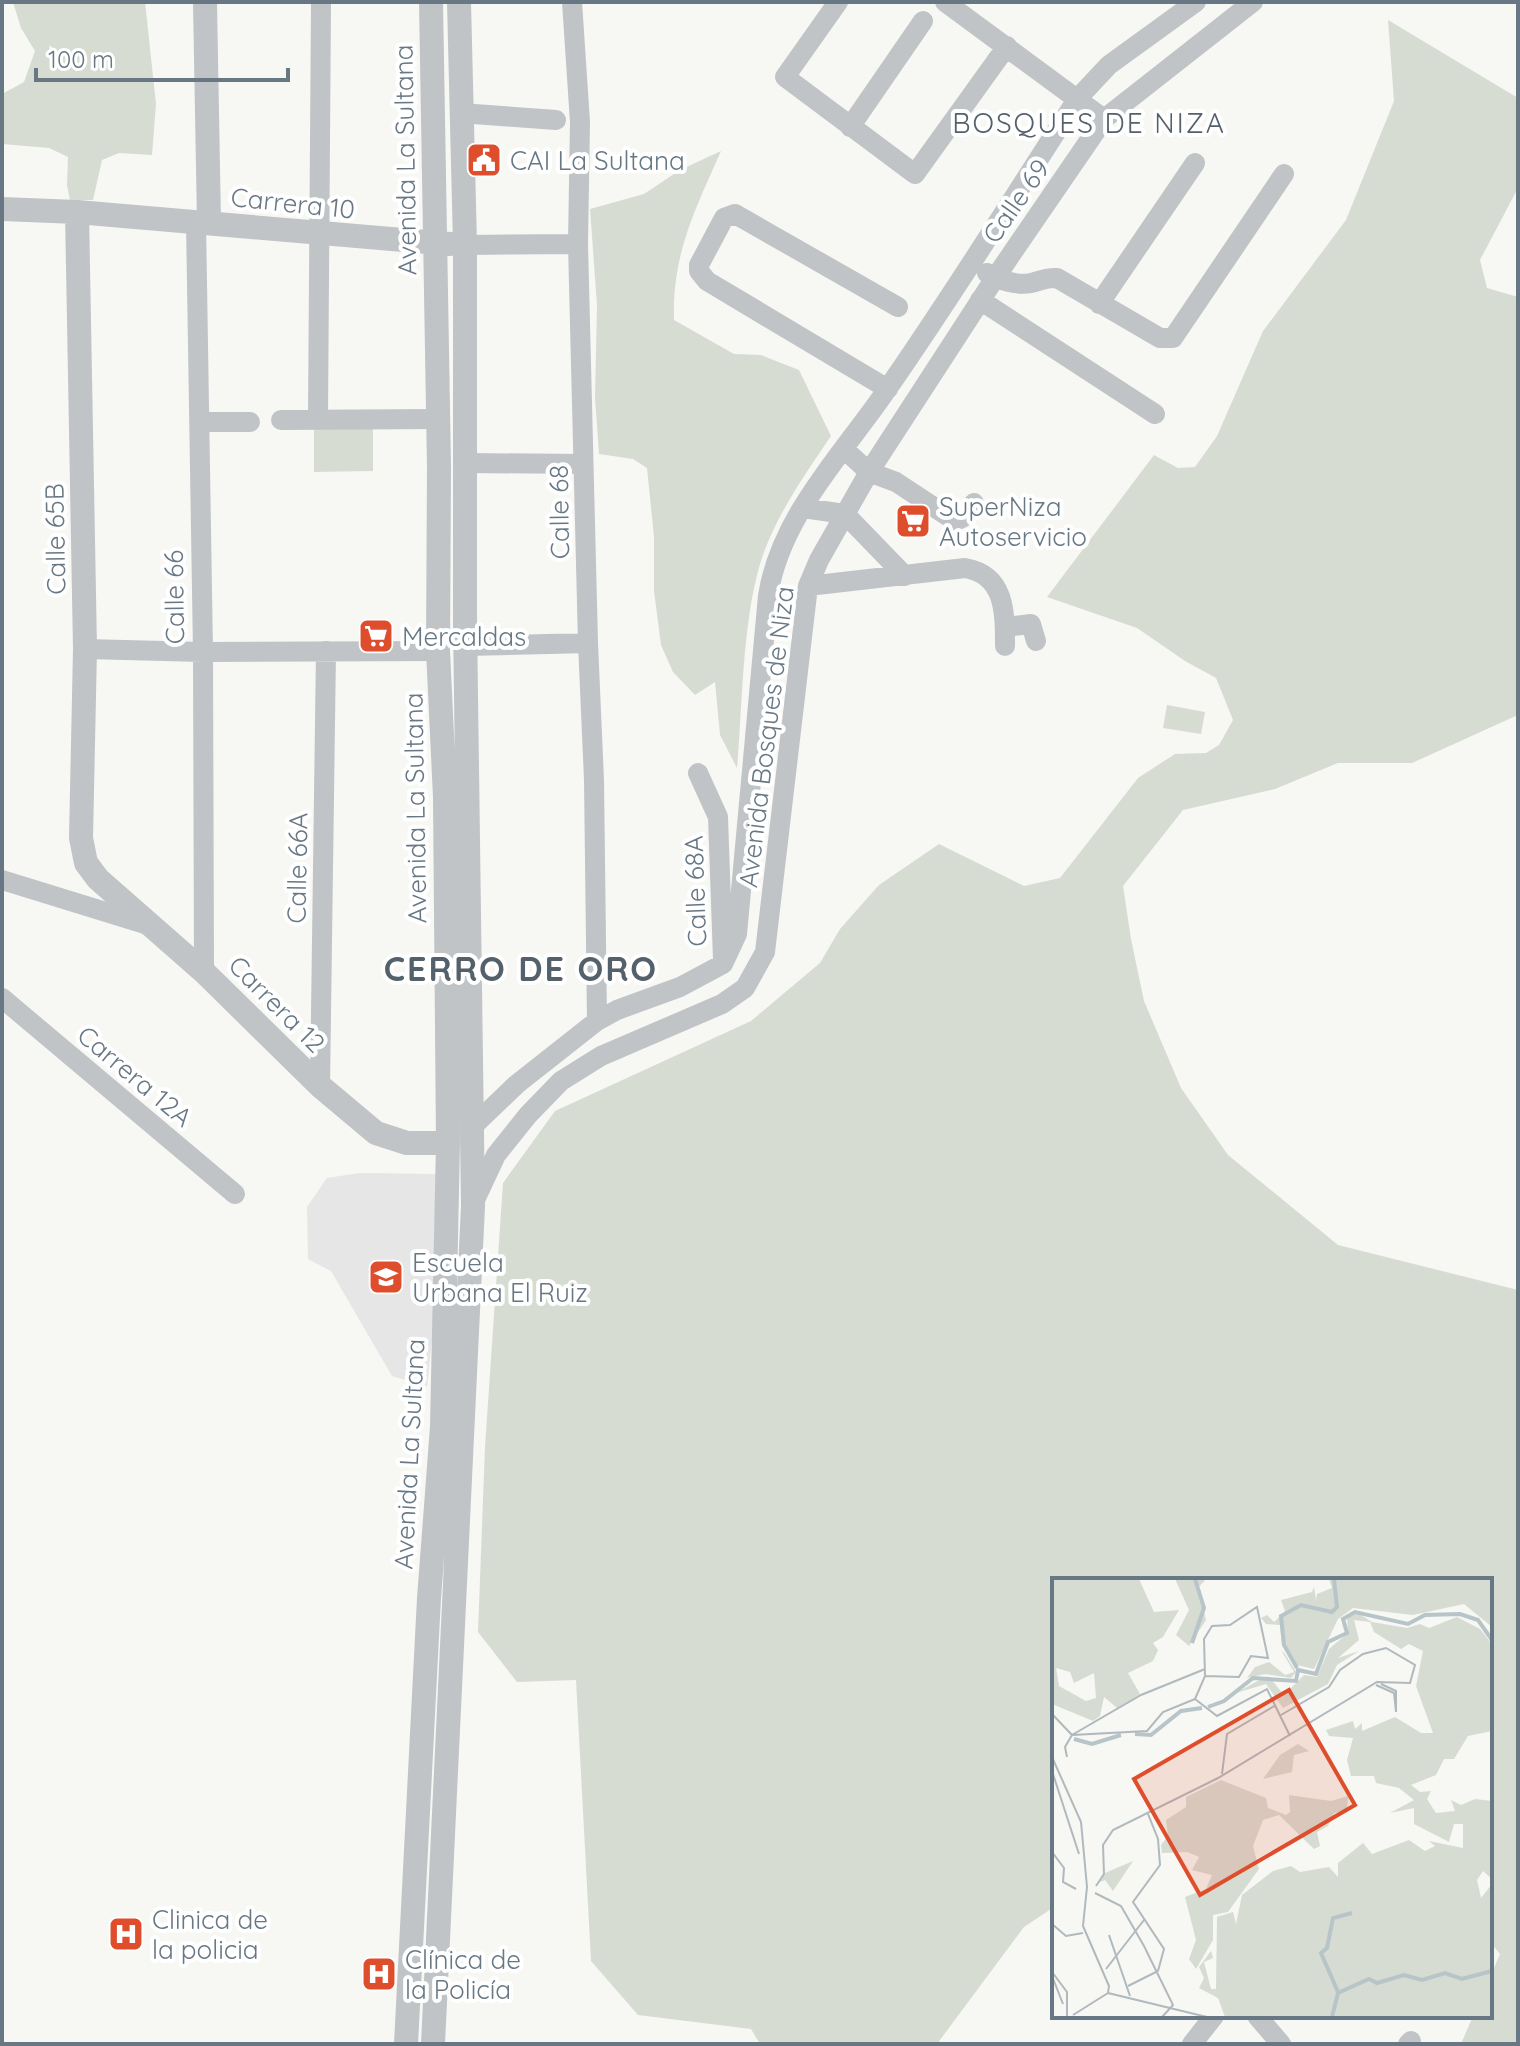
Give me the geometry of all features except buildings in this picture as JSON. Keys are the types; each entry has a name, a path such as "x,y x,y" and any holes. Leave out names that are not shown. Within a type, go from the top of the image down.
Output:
{"street":[{"name":"Calle 66","path":"204,972 200,422 205,2"},
{"path":"318,418 321,2"},
{"name":"Avenida La Sultana","path":"406,2044 428,1614 442,1427 448,1143 445,797 438,651 431,2"},
{"name":"Avenida La Sultana","path":"433,2044 473,1206 466,463 463,420 465,245 459,2"},
{"name":"Calle 68","path":"572,2 580,122 578,244 594,780 597,1021"},
{"path":"838,2 785,77 915,174 1007,46"},
{"path":"945,2 1104,119"},
{"name":"Calle 69","path":"844,449 888,389 1078,98 1109,65 1196,2"},
{"name":"Calle 69","path":"869,472 980,300 1002,280 1104,119 1253,2"},
{"path":"850,127 923,21"},
{"path":"460,113 556,120"},
{"path":"1099,304 1195,163"},
{"path":"971,263 1002,280 1030,284 1046,277 1057,278 1160,338 1173,338 1284,174"},
{"name":"Carrera 10","path":"2,209 77,212 465,245 578,244"},
{"name":"Calle 65B","path":"77,212 85,649 81,838 86,863"},
{"path":"888,389 707,281 699,271 699,265 724,218 735,214 898,307"},
{"path":"980,300 1155,414"},
{"path":"281,420 437,419"},
{"path":"200,422 250,422"},
{"path":"844,449 869,472 896,482 955,521 962,518 974,503"},
{"name":"Avenida Bosques de Niza","path":"723,964 737,934 772,568 785,535 844,449"},
{"path":"466,463 583,464"},
{"name":"Avenida Bosques de Niza","path":"473,1206 496,1155 561,1081 601,1056 722,1004 745,988 756,972 765,952 808,586 869,472"},
{"path":"803,508 845,514 905,576"},
{"path":"808,586 965,568 982,571 996,584 1005,636 1031,624 1036,641"},
{"path":"466,646 588,643"},
{"path":"85,649 438,651"},
{"name":"Calle 66A","path":"320,1086 326,651"},
{"name":"Calle 68A","path":"698,773 718,817 723,964"},
{"name":"Carrera 12","path":"86,863 98,879 204,972 320,1086 376,1133 407,1143 448,1143"},
{"path":"2,880 148,925"},
{"path":"448,1143 470,1129 517,1084 597,1021 617,1010 680,987 723,964"},
{"name":"Carrera 12A","path":"2,998 235,1194"},
{"path":"445,1257 470,1259"},
{"path":"1192,2044 1212,2018"},
{"path":"1259,2018 1281,2044"}],"shaded area":[{"path":"13,2 145,2 156,104 152,155 119,153 102,160 93,200 70,200 68,157 49,148 2,144 2,94 24,82 35,51 21,28"},
{"path":"1388,20 1518,98 1518,188 1480,260 1487,288 1518,297 1518,715 1412,763 1338,763 1275,789 1183,810 1123,886 1144,1001 1181,1088 1228,1155 1338,1245 1518,1290 1518,2044 1461,2044 1472,2018 1492,2018 1492,1972 1500,1954 1492,1944 1492,1578 1052,1578 1052,1908 1024,1927 937,2044 760,2044 751,2029 638,2015 591,1961 576,1680 517,1682 478,1632 485,1447 503,1183 555,1111 751,1021 820,963 840,929 879,885 939,844 1024,886 1060,878 1138,778 1175,754 1206,753 1219,745 1233,720 1216,678 1137,628 1047,597 1154,455 1178,468 1195,467 1217,436 1263,331 1346,220 1394,101"},
{"path":"721,151 694,213 681,253 674,296 674,320 734,354 761,355 799,370 831,436 781,514 759,566 748,622 737,768 720,735 715,682 695,695 673,672 661,645 654,591 654,537 647,468 633,459 599,454 595,397 597,305 590,209 644,194 680,170"},
{"path":"314,421 373,421 373,471 314,472"},
{"path":"1167,705 1205,712 1201,734 1163,728"},
{"name":"Escuela Urbana El Ruiz","path":"360,1173 437,1174 438,1282 427,1387 392,1376 331,1271 308,1259 307,1207 327,1178"}],"place":[{"name":"CAI La Sultana","path":"484,160"},
{"name":"SuperNiza Autoservicio","path":"913,521"},
{"name":"Mercaldas","path":"376,636"},
{"name":"Escuela Urbana El Ruiz","path":"386,1277"},
{"name":"Clinica de la policia","path":"126,1934"},
{"name":"Clínica de la Policía","path":"379,1974"}],"district":[{"name":"BOSQUES DE NIZA","path":"1089,122"},
{"name":"CERRO DE ORO","path":"521,968"}]}
